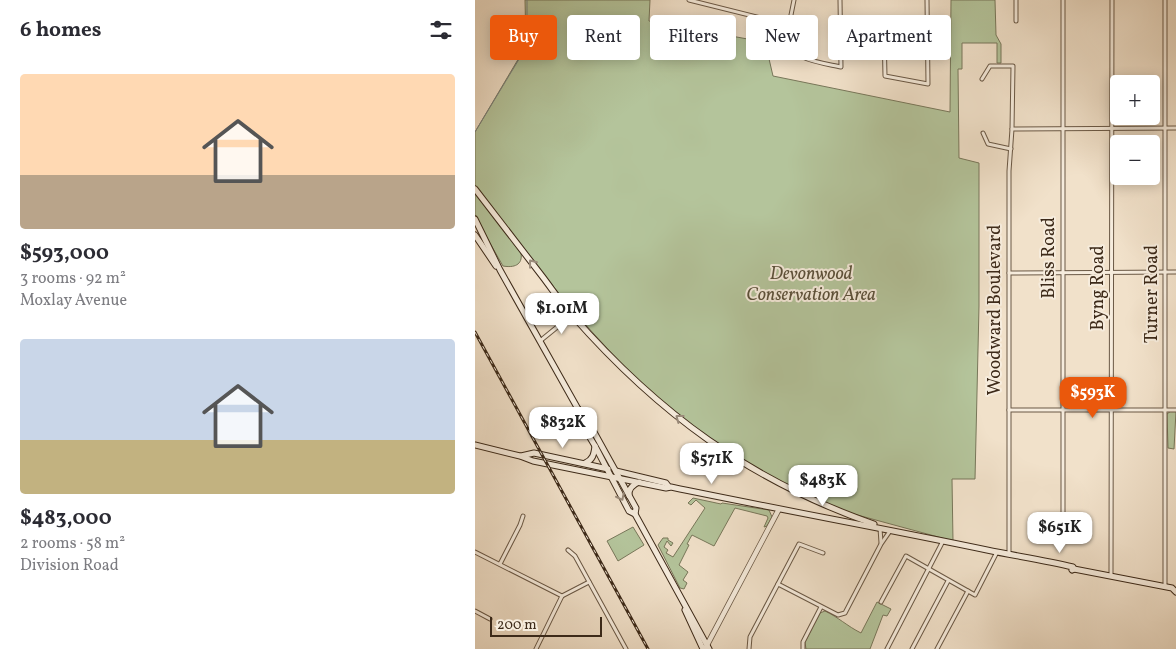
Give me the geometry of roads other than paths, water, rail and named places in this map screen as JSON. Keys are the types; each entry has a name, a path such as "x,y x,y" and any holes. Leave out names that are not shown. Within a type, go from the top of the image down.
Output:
{"main road":[{"path":"475,189 572,315 624,371 646,391 707,439 760,473 829,507 891,530"},
{"path":"476,222 500,270 578,409 584,414 617,471 636,508 635,514"},
{"path":"475,236 500,270"},
{"path":"578,409 577,416 629,511 635,514 683,604 688,618 706,648"},
{"path":"475,445 533,461 943,540 1038,560 1041,563 1072,570 1175,589"},
{"path":"583,464 588,462 593,456 595,446"},
{"path":"520,456 534,453 666,482 669,487"},
{"path":"629,497 629,492 633,485 639,482"}],"street":[{"path":"689,0 749,15"},
{"path":"791,15 794,0"},
{"path":"808,60 841,67 840,0"},
{"path":"927,0 927,15"},
{"path":"1016,0 1016,21"},
{"name":"Bliss Road","path":"1063,0 1063,516"},
{"name":"Byng Road","path":"1111,0 1111,576"},
{"name":"Turner Road","path":"1165,0 1165,587"},
{"path":"884,31 927,31 928,84 885,76 884,31"},
{"name":"Woodward Boulevard","path":"982,80 991,66 1013,66 1009,171 1009,554"},
{"path":"1012,129 1176,128"},
{"path":"983,133 988,144 1011,149"},
{"path":"1009,273 1176,272"},
{"path":"540,341 572,315"},
{"path":"1009,410 1176,410"},
{"path":"706,648 779,509"},
{"path":"500,564 523,516"},
{"path":"880,528 881,544"},
{"path":"778,584 838,615 845,613 881,544 891,530"},
{"path":"887,649 943,540"},
{"path":"749,649 750,637 799,544 823,552"},
{"path":"568,550 575,556 626,649"},
{"path":"475,552 562,596"},
{"path":"881,602 906,556 975,595 997,552"},
{"path":"912,649 949,580"},
{"path":"536,649 562,596 589,582"},
{"path":"937,649 968,591"},
{"path":"803,649 803,642 821,606"},
{"path":"475,611 490,619"}],"waterway":[{"path":"475,132 527,46 527,0"}],"railway":[{"path":"475,332 648,649"}],"park label":[{"name":"Devonwood Conservation Area","path":"811,284"}]}
